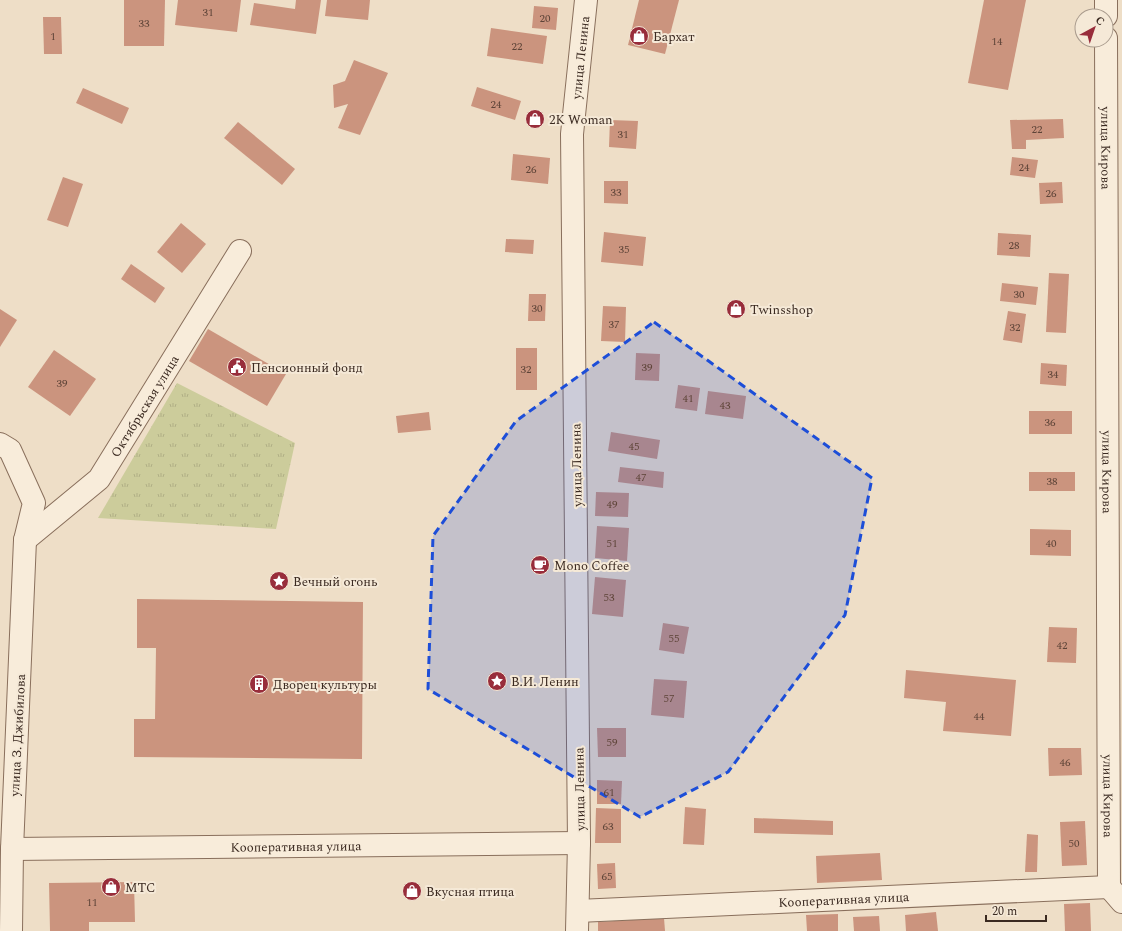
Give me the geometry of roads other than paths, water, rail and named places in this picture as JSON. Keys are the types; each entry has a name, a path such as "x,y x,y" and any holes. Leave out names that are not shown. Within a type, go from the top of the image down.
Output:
{"street":[{"name":"улица Ленина","path":"578,921 580,843 572,134 586,0"},
{"name":"улица Кирова","path":"1106,48 1115,894"},
{"name":"Октябрьская улица","path":"25,540 99,478 240,251"},
{"name":"улица З. Джибилова","path":"0,444 10,450 34,503 25,540 12,849 11,931"},
{"name":"Кооперативная улица","path":"12,849 580,843"},
{"name":"Кооперативная улица","path":"578,921 1115,894"}],"place":[{"name":"Бархат","path":"639,36"},
{"name":"2K Woman","path":"535,119"},
{"name":"Twinsshop","path":"736,309"},
{"name":"Пенсионный фонд","path":"237,367"},
{"name":"Mono Coffee","path":"540,565"},
{"name":"Вечный огонь","path":"279,581"},
{"name":"В.И. Ленин","path":"497,681"},
{"name":"Дворец культуры","path":"259,684"},
{"name":"МТС","path":"111,887"},
{"name":"Вкусная птица","path":"412,891"}]}
